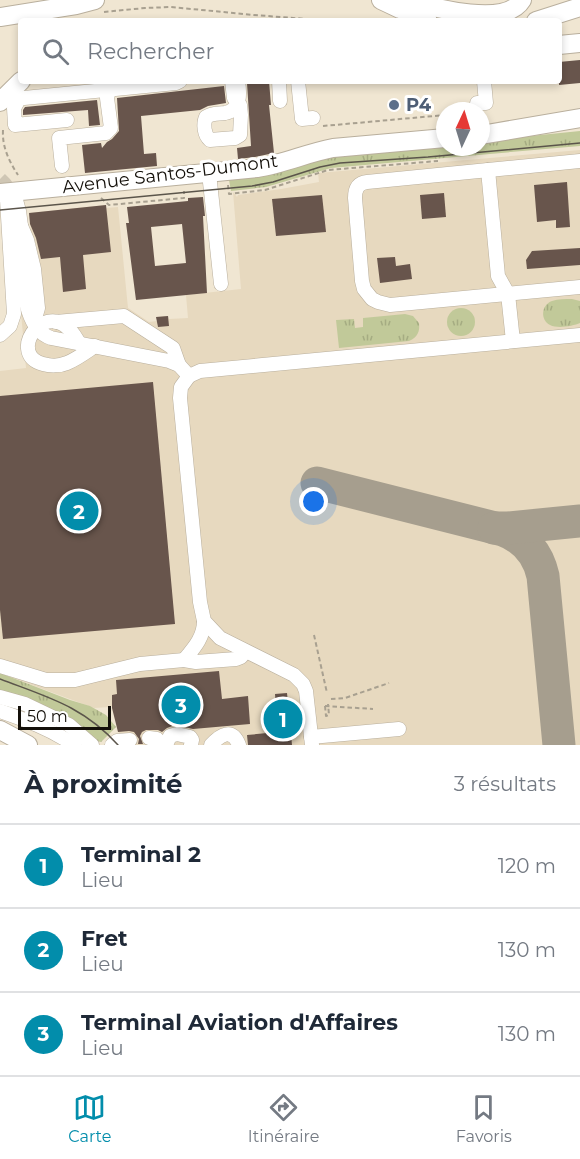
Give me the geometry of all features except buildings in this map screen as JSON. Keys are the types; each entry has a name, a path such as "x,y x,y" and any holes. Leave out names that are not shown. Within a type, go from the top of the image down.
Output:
{"main road":[{"path":"0,6 54,0"},
{"path":"381,0 400,9 432,18"},
{"path":"411,0 459,13 477,14 505,12 514,9 522,0"},
{"path":"0,17 76,5 96,7"},
{"path":"545,18 580,7"},
{"path":"562,45 580,43"},
{"path":"0,102 18,84"},
{"path":"490,134 580,118"},
{"name":"Avenue Santos-Dumont","path":"8,198 267,166 333,148 436,139"},
{"path":"0,730 27,745"}],"lane":[{"path":"67,120 15,125 14,108 19,99 24,98 108,85 142,84"},
{"path":"232,84 234,98 238,102 240,96 238,84"},
{"path":"279,84 280,101"},
{"path":"298,84 302,119 311,118"},
{"path":"484,84 486,102"},
{"path":"62,166 59,138 105,133 111,128 107,98 108,85"},
{"path":"547,124 580,126"},
{"path":"580,161 367,182 356,188 355,198 364,289 372,299 382,304 580,287"},
{"path":"488,170 498,276 508,294 513,341"},
{"path":"209,173 221,284"},
{"path":"8,198 19,212 25,303 35,325 47,337 166,360 179,365"},
{"path":"0,335 10,326 14,314 8,198"},
{"path":"35,325 124,316 173,348 179,365 189,376"},
{"path":"55,322 67,326 79,343"},
{"path":"35,325 29,338 28,348 32,357 40,363 56,366 67,363 95,346"},
{"path":"184,660 200,639 204,628 180,398 181,387 189,376 200,371 580,335"},
{"path":"204,621 220,638 294,675 303,684 306,692 311,741 399,729"},
{"path":"0,666 46,680 75,680 140,664 236,659 241,657 245,651"},
{"path":"0,696 25,704 69,725 92,745"},
{"path":"0,711 36,724 74,745"},
{"path":"166,745 174,734 189,736 192,740 191,745"},
{"path":"211,745 221,735 229,734 236,738 239,745"},
{"path":"112,745 117,741 130,740"}],"path":[{"path":"96,7 171,7 294,18"},
{"path":"311,118 309,127 436,115"},
{"path":"3,125 4,146 20,178"},
{"path":"314,635 327,693"},
{"path":"331,699 345,698 389,683"},
{"path":"328,704 329,715 326,716 325,706 327,706 337,706 373,709"}],"shaded area":[{"path":"580,150 580,745 124,745 112,706 94,708 0,673 0,371 26,368 17,269 39,267 36,243 32,243 29,213 106,205 106,208 118,207 128,308 149,322 157,321 157,317 188,318 186,295 241,289 233,192 237,197 319,182 318,173"}],"green space":[{"path":"580,131 580,146 490,154 490,140"},
{"path":"436,148 436,156 467,156 331,168 266,187 231,191 229,180 252,177 314,158"},
{"path":"572,299 580,301 580,323 561,327 547,323 543,313 548,303"},
{"path":"461,308 471,312 475,322 471,332 461,336 451,332 447,322 451,312"},
{"path":"405,314 413,316 419,323 418,334 415,338 409,341 339,348 336,320 354,319 355,328 363,327 363,318"},
{"path":"0,673 90,706 106,715 116,727 101,742 96,741 0,692"}],"taxiway":[{"path":"317,483 503,530 524,542 538,561 543,576 559,745"},
{"path":"494,528 580,521"}],"tunnel":[{"path":"0,179 15,198"}],"tram line":[{"path":"0,210 252,186 340,163 580,143"},
{"path":"0,679 64,704 91,721 118,745"}],"place":[{"name":"P4","path":"394,105"},
{"name":"Fret","path":"79,511"},
{"name":"Terminal Aviation d'Affaires","path":"181,705"},
{"name":"Terminal 2","path":"283,719"}]}
